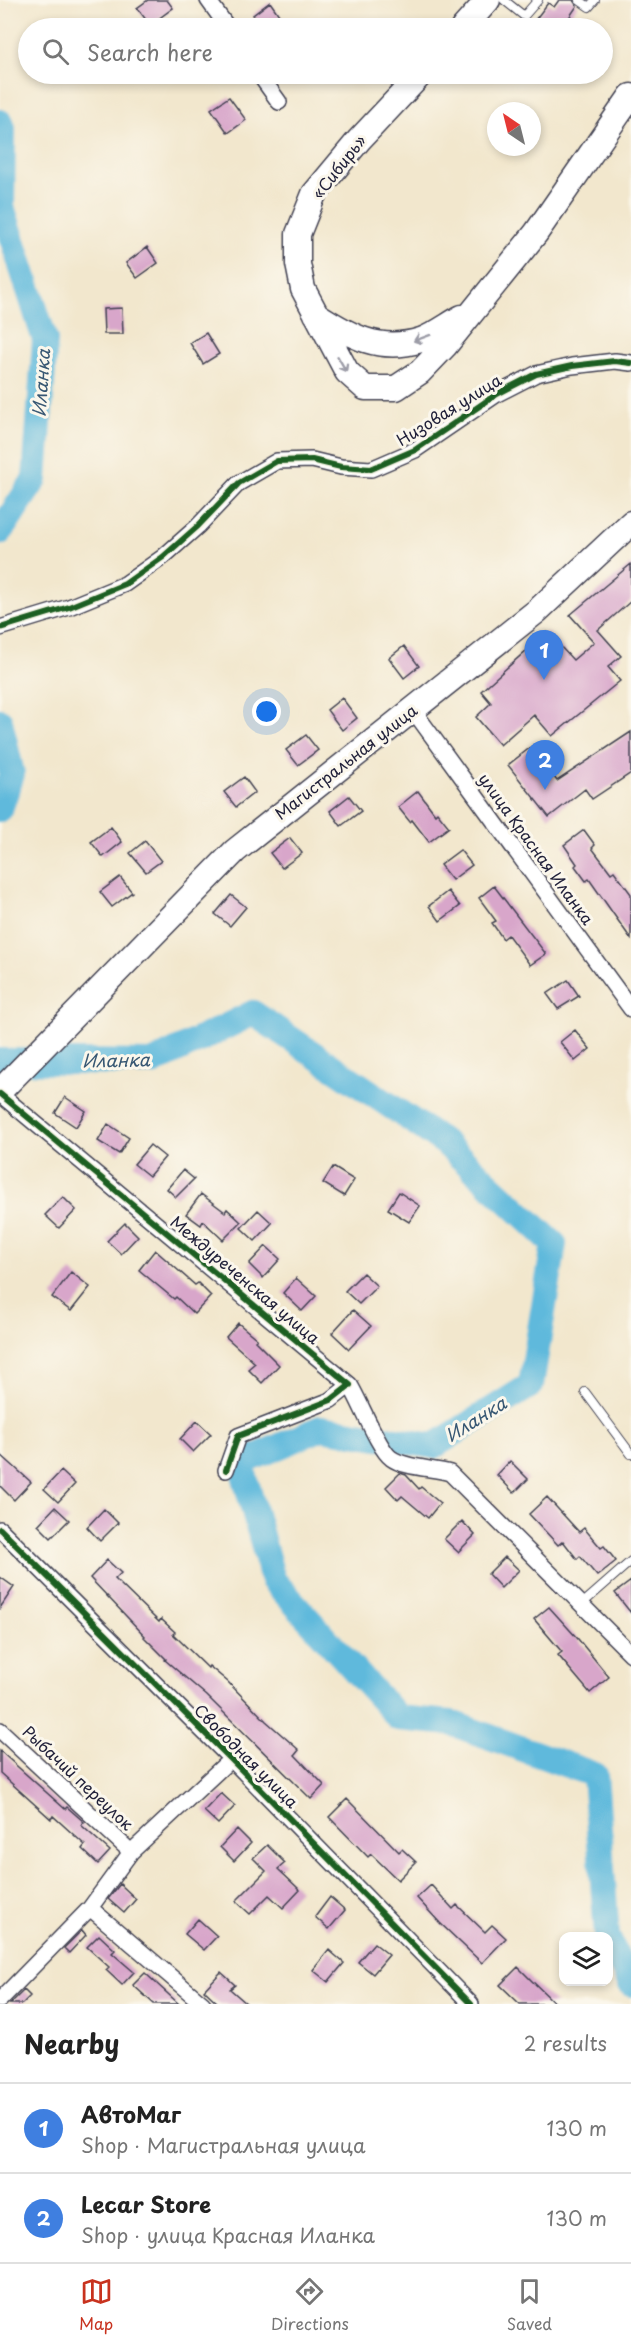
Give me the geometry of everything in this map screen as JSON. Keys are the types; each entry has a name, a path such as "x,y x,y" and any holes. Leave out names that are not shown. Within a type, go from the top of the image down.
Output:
{"main road":[{"path":"472,18 488,0"},
{"name":"«Сибирь»","path":"412,84 359,140 314,194 298,234 298,254 303,289 347,372 365,388 396,387 420,372 445,346 536,233 631,96"},
{"name":"«Сибирь»","path":"314,313 344,332 370,343 398,344 422,340 473,311"},
{"name":"Магистральная улица","path":"3,1090 74,1014 235,851 537,611 631,523"}],"street":[{"path":"208,0 221,18"},
{"path":"266,84 279,102"},
{"name":"Низовая улица","path":"4,627 69,607 125,584 163,557 198,526 239,483 277,461 312,460 371,469 415,450 497,394 536,374 572,366 615,361 631,363"},
{"name":"улица Красная Иланка","path":"412,710 631,1009"},
{"name":"Междуреченская улица","path":"3,1090 350,1385"},
{"path":"226,1470 238,1436 331,1401 350,1385 381,1446 391,1458 404,1464 435,1468 450,1473 631,1654"},
{"name":"Свободная улица","path":"0,1529 231,1759 471,2004"},
{"name":"Рыбачий переулок","path":"0,1730 131,1852"},
{"path":"0,2000 90,1908 131,1852 231,1759"},
{"path":"90,1908 203,2004"}],"lane":[{"path":"504,0 524,16 538,0"},
{"path":"579,0 589,8 595,0"},
{"path":"585,1392 631,1454"},
{"path":"582,1604 631,1561"}],"building":[{"path":"148,0 167,0 173,8 159,18 145,18 137,8"},
{"path":"559,0 573,0 577,6 569,18 537,18 548,3 554,7"},
{"path":"270,2 281,18 255,18 253,15"},
{"path":"229,97 246,120 228,133 211,109"},
{"path":"147,247 158,263 137,278 126,263"},
{"path":"122,308 123,334 104,334 103,309"},
{"path":"206,333 219,354 203,364 190,343"},
{"path":"631,564 631,601 598,630 621,656 608,667 620,681 552,736 534,715 500,745 476,717 491,703 481,691 547,632 573,660 594,642 570,615"},
{"path":"404,646 419,666 404,678 389,658"},
{"path":"342,698 357,718 342,730 327,710"},
{"path":"631,732 631,773 592,799 585,789 549,817 508,765 531,747 557,781"},
{"path":"306,735 318,750 298,765 286,750"},
{"path":"244,777 255,792 236,807 224,792"},
{"path":"418,791 435,814 437,812 449,827 429,842 412,820 410,822 398,807"},
{"path":"349,796 361,811 341,826 330,811"},
{"path":"111,827 122,842 103,857 91,842"},
{"path":"584,830 595,845 592,848 611,873 614,871 631,894 631,939 589,879 586,881 575,866 577,864 564,845"},
{"path":"290,838 302,853 282,868 270,853"},
{"path":"145,841 161,861 146,872 130,853"},
{"path":"460,850 472,865 452,880 440,865"},
{"path":"120,877 132,892 112,907 100,892"},
{"path":"494,886 546,954 530,965 508,935 503,939 492,923 496,921 479,898"},
{"path":"448,891 460,906 440,921 429,906"},
{"path":"231,895 246,907 230,926 215,914"},
{"path":"568,980 579,996 558,1009 547,994"},
{"path":"575,1030 590,1049 575,1061 560,1042"},
{"path":"65,1097 86,1111 76,1127 55,1113"},
{"path":"108,1124 129,1138 119,1154 98,1141"},
{"path":"150,1145 165,1157 149,1176 134,1164"},
{"path":"333,1167 354,1180 344,1196 323,1183"},
{"path":"183,1170 194,1179 176,1197 167,1189"},
{"path":"399,1192 420,1206 409,1222 388,1209"},
{"path":"201,1194 225,1212 227,1209 241,1222 223,1240 203,1221 201,1225 186,1214"},
{"path":"63,1197 76,1210 59,1228 45,1215"},
{"path":"258,1210 272,1223 255,1241 241,1228"},
{"path":"125,1223 138,1236 121,1254 107,1241"},
{"path":"266,1246 280,1259 263,1278 249,1264"},
{"path":"155,1250 211,1296 194,1314 176,1297 174,1299 139,1270"},
{"path":"71,1272 90,1287 71,1311 52,1297"},
{"path":"363,1273 377,1286 359,1304 345,1291"},
{"path":"296,1278 316,1296 302,1311 283,1293"},
{"path":"353,1310 371,1326 349,1349 332,1333"},
{"path":"238,1323 257,1339 255,1341 279,1365 262,1383 248,1369 255,1363 226,1337"},
{"path":"197,1421 211,1434 193,1452 180,1439"},
{"path":"0,1454 31,1482 14,1500 0,1486"},
{"path":"510,1461 528,1479 514,1493 497,1475"},
{"path":"61,1471 75,1484 58,1502 44,1489"},
{"path":"400,1473 406,1475 419,1489 421,1487 440,1503 428,1518 402,1496 398,1500 386,1487"},
{"path":"547,1497 579,1532 584,1528 601,1548 604,1546 616,1561 597,1576 580,1556 577,1559 563,1541 558,1545 529,1514"},
{"path":"55,1507 69,1520 51,1538 38,1525"},
{"path":"104,1509 118,1523 100,1541 87,1527"},
{"path":"462,1521 475,1535 458,1552 444,1539"},
{"path":"505,1557 519,1570 501,1588 488,1574"},
{"path":"107,1560 121,1573 115,1579 159,1622 161,1619 175,1632 173,1634 208,1668 209,1666 228,1682 266,1721 299,1750 295,1755 324,1785 311,1799 207,1696 165,1660 90,1578"},
{"path":"0,1577 14,1587 0,1608"},
{"path":"631,1581 631,1613 615,1593"},
{"path":"549,1607 609,1677 590,1693 558,1655 562,1652 534,1619"},
{"path":"0,1751 65,1809 67,1807 84,1822 81,1825 110,1851 98,1864 82,1849 85,1845 53,1816 51,1819 0,1773"},
{"path":"221,1793 235,1806 218,1824 204,1811"},
{"path":"347,1799 399,1852 402,1849 416,1862 398,1880 371,1854 368,1857 329,1817"},
{"path":"237,1829 251,1843 234,1861 220,1847"},
{"path":"267,1845 285,1863 278,1869 300,1890 283,1908 269,1895 250,1914 236,1901 266,1871 253,1858"},
{"path":"120,1884 136,1899 124,1913 108,1899"},
{"path":"431,1885 453,1909 457,1905 485,1932 492,1925 506,1938 482,1963 417,1898"},
{"path":"330,1897 345,1910 329,1929 315,1917"},
{"path":"198,1919 217,1936 204,1950 185,1934"},
{"path":"82,1930 86,1935 69,1953 64,1948"},
{"path":"99,1935 115,1950 112,1953 134,1972 122,1985 106,1970 109,1967 87,1947"},
{"path":"374,1943 389,1955 373,1974 358,1962"},
{"path":"329,1950 344,1963 328,1982 313,1970"},
{"path":"518,1967 556,2004 520,2004 500,1985"},
{"path":"221,1972 235,1985 230,1989 247,2004 219,2004 204,1990"},
{"path":"145,1973 179,2004 154,2004 133,1985"},
{"path":"24,1990 30,1996 22,2004 10,2004"}],"waterway":[{"name":"Иланка","path":"0,122 3,128 2,207 45,340 35,479 0,532"},
{"name":"Иланка","path":"0,721 12,774 0,809"},
{"name":"Иланка","path":"0,1061 152,1063 253,1013 445,1143 554,1244 531,1385 434,1446 321,1428 241,1463 273,1580 398,1718 451,1723 595,1775 607,1932"},
{"name":"Иланка","path":"613,1949 631,1984"}],"cycle path":[{"path":"0,628 69,607 125,584 163,557 198,526 239,483 277,461 312,460 341,467 371,469 415,450 497,394 536,374 572,366 615,361 631,363"},
{"path":"0,1094 350,1385 331,1400 238,1436 226,1470"},
{"path":"0,1529 231,1759 471,2004"}],"place":[{"name":"АвтоМаг","path":"544,680"},
{"name":"Lecar Store","path":"545,790"}]}
